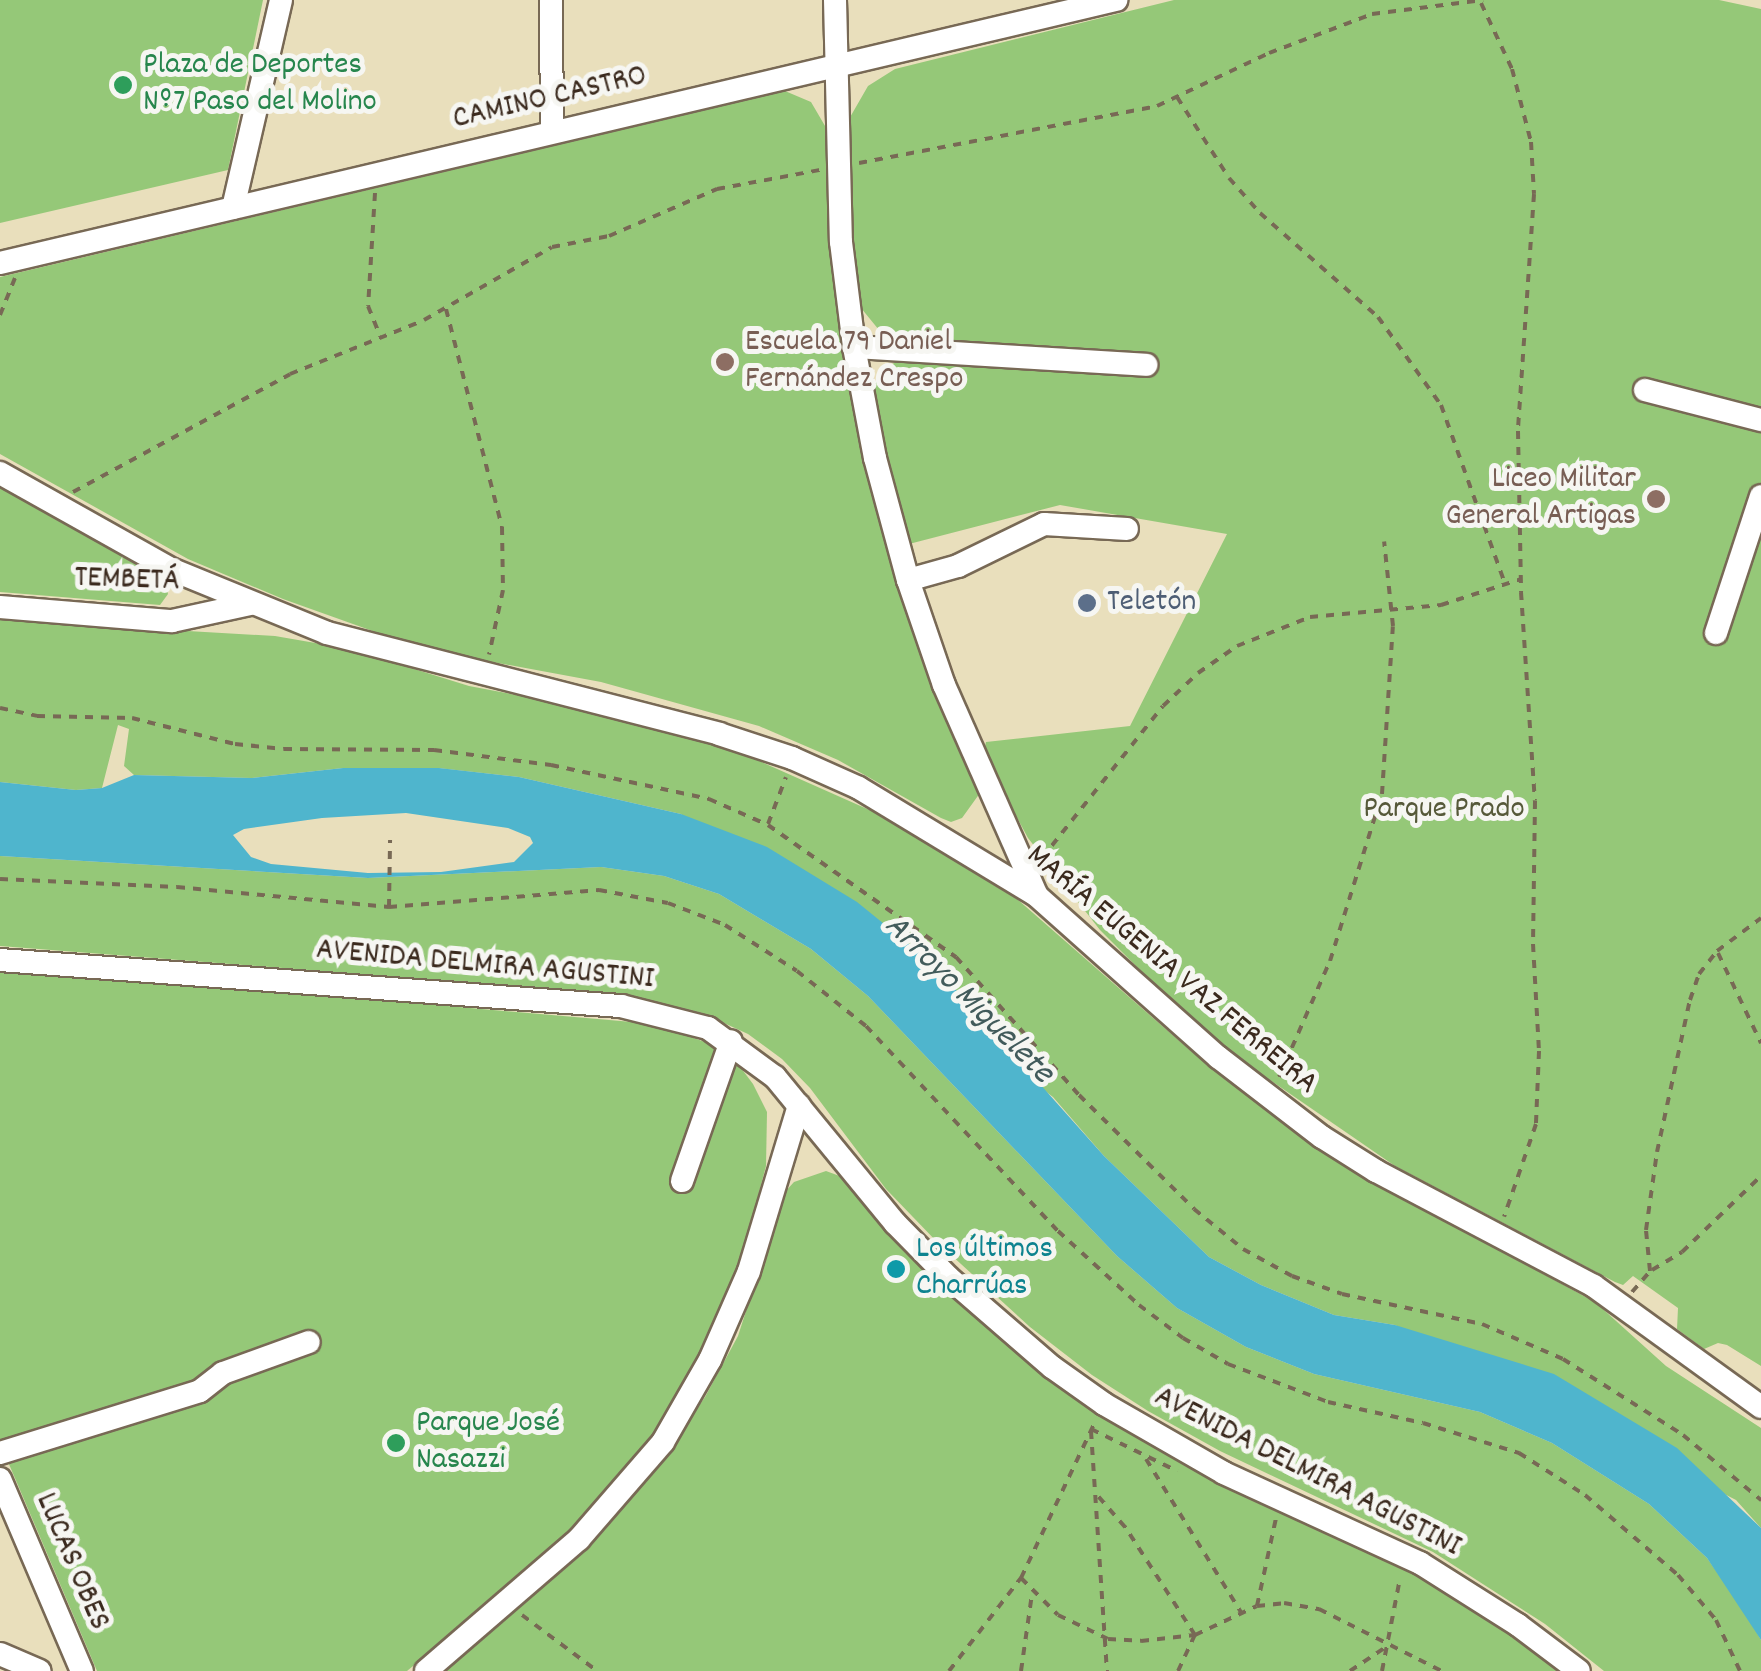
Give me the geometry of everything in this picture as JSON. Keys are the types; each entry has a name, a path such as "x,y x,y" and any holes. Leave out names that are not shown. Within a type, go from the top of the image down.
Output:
{"street":[{"path":"233,208 281,0"},
{"path":"550,0 552,131"},
{"path":"835,0 838,167 854,347 876,458 908,580 961,730 1032,886"},
{"name":"CAMINO CASTRO","path":"12,260 1116,0"},
{"path":"854,347 1146,365"},
{"path":"1644,390 1761,420"},
{"name":"MARÍA EUGENIA VAZ FERREIRA","path":"0,473 173,570 328,634 701,729 792,758 934,830 1032,886 1267,1098 1376,1171 1622,1305 1761,1407"},
{"path":"1716,633 1761,496"},
{"path":"908,580 958,566 1044,524 1127,529"},
{"name":"TEMBETÁ","path":"0,607 172,621 250,604"},
{"name":"AVENIDA DELMIRA AGUSTINI","path":"0,960 621,1006 683,1018 731,1041 775,1077 896,1223 948,1277 1040,1357 1104,1404 1224,1473 1420,1563 1518,1625 1579,1671"},
{"path":"682,1181 731,1041"},
{"path":"426,1671 579,1539 663,1442 688,1400 749,1271 799,1104"},
{"path":"0,1454 200,1390 223,1373 309,1342"},
{"name":"LUCAS OBES","path":"0,1479 82,1671"},
{"path":"0,1654 40,1671"}],"path":[{"path":"51,504 290,374 446,309 552,246 609,236 718,189 1157,106 1269,53 1372,14 1482,1 1512,69 1532,160 1532,281 1518,430 1521,579 1535,801 1537,1106 1518,1183 1496,1236"},
{"path":"1177,97 1230,178 1260,212 1378,317 1441,405 1505,584"},
{"path":"376,174 368,306 380,336"},
{"path":"0,316 12,260"},
{"path":"446,309 502,526 504,590 494,642 482,673"},
{"path":"1267,1098 1308,1020 1382,794 1392,611 1384,542"},
{"path":"1032,886 1163,706 1198,672 1237,646 1310,617 1441,605 1521,579"},
{"path":"0,708 37,716 132,718 235,744 284,749 434,750 551,765 709,799 768,824 956,957 1079,1094 1194,1209 1243,1248 1292,1276 1342,1294 1482,1324 1563,1359 1683,1435 1761,1500"},
{"path":"768,824 792,758"},
{"path":"389,904 390,840"},
{"path":"0,879 177,887 389,904 599,890 668,902 725,924 797,972 866,1026 1058,1231 1139,1305 1183,1338 1228,1364 1328,1402 1423,1423 1520,1453 1586,1495 1678,1574 1716,1620 1740,1671"},
{"path":"1650,1271 1646,1230 1657,1152 1690,1000 1699,974 1718,951 1761,918"},
{"path":"1718,951 1761,1043"},
{"path":"1622,1305 1650,1271 1682,1252 1761,1176"},
{"path":"949,1671 1021,1578 1104,1404"},
{"path":"1091,1429 1177,1471"},
{"path":"1091,1429 1108,1639 1107,1671"},
{"path":"1144,1455 1241,1612"},
{"path":"1098,1496 1125,1527 1195,1634"},
{"path":"1257,1606 1282,1499"},
{"path":"1382,1671 1401,1573 1415,1582"},
{"path":"1021,1578 1032,1594 1058,1615 1108,1639 1141,1642 1195,1634 1257,1606 1284,1603 1320,1609 1442,1671"},
{"path":"1021,1671 1032,1594"},
{"path":"506,1604 597,1671"},
{"path":"1178,1671 1195,1634"},
{"path":"1350,1671 1389,1646"}],"green space":[{"name":"Plaza de Deportes Nº7 Paso del Molino","path":"0,0 263,0 228,170 0,223"},
{"name":"Parque Prado","path":"1174,0 1719,0 1761,9 1761,1366 1727,1345 1718,1343 1704,1349 1677,1329 1678,1308 1633,1276 1623,1285 1615,1282 1395,1166 1232,1054 1183,1013 1100,930 1028,838 983,755 986,742 1130,726 1227,534 1060,505 909,544 887,466 873,386 883,368 901,360 902,341 879,330 861,308 852,245 849,119 868,86 895,69"},
{"path":"785,91 811,102 828,131 845,345 980,793 962,818 951,822 941,818 838,760 759,726 601,682 423,649 283,599 188,559 0,454 0,277"},
{"path":"0,481 165,581 168,594 160,605 0,592"},
{"path":"0,620 275,636 350,649 469,686 585,708 739,752 874,812 1017,899 1192,1052 1309,1141 1375,1183 1595,1302 1666,1366 1761,1428 1761,1528 1736,1500 1395,1325 1334,1315 1261,1285 1209,1257 1104,1156 1053,1097 681,814 519,777 438,768 343,768 252,778 134,775 124,766 129,729 118,725 102,788 76,790 0,782"},
{"path":"0,856 368,878 601,867 664,876 719,894 811,949 868,996 1117,1256 1177,1308 1246,1347 1314,1374 1480,1412 1552,1443 1649,1504 1707,1558 1745,1612 1761,1640 1761,1671 1604,1671 1545,1624 1433,1552 1220,1451 1148,1411 1092,1375 1030,1327 938,1243 886,1189 810,1088 782,1059 748,1034 702,1013 628,995 0,946"},
{"path":"0,967 655,1024 716,1046 735,1060 753,1084 767,1112 766,1166 740,1265 690,1379 650,1440 554,1549 407,1671 97,1671 0,1443"},
{"path":"826,1171 845,1178 1050,1373 1408,1564 1569,1671 440,1671 573,1557 668,1451 705,1397 738,1336 784,1193 794,1182"}],"water":[{"path":"343,768 439,768 519,777 681,814 767,847 857,902 931,962 1104,1156 1209,1257 1261,1285 1334,1315 1395,1325 1554,1374 1677,1448 1761,1528 1761,1640 1707,1558 1649,1504 1552,1443 1480,1412 1314,1374 1246,1347 1177,1308 1117,1256 868,996 811,949 719,894 664,876 601,867 368,878 0,856 0,782 76,790 102,788 134,775 252,778","holes":["406,813 508,828 530,837 533,843 514,862 441,872 368,873 271,864 251,857 233,835 244,829 322,818"]}],"place":[{"name":"Plaza de Deportes Nº7 Paso del Molino","path":"123,85"},
{"name":"Escuela 79 Daniel Fernández Crespo","path":"725,362"},
{"name":"Liceo Militar General Artigas","path":"1656,499"},
{"name":"Teletón","path":"1087,603"},
{"name":"Los últimos Charrúas","path":"896,1269"},
{"name":"Parque José Nasazzi","path":"396,1443"}],"water label":[{"name":"Arroyo Miguelete","path":"968,1000"}]}
